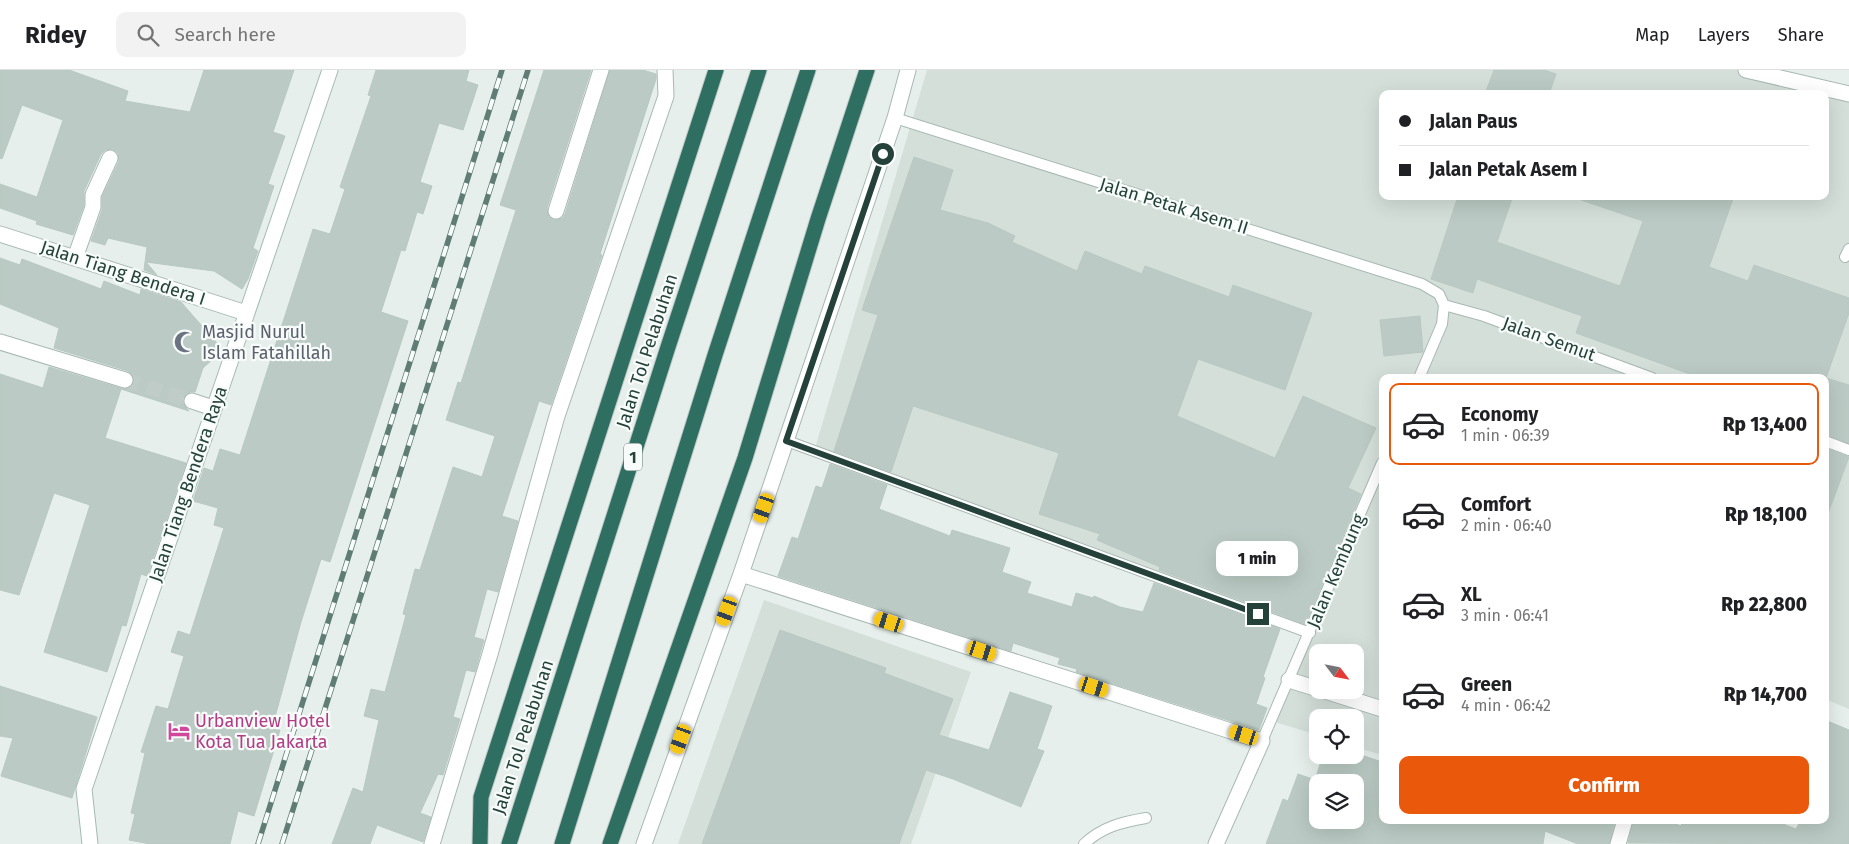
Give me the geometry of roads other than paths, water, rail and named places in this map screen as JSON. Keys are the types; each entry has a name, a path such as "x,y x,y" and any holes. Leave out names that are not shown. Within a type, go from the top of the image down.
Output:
{"highway":[{"path":"480,844 481,797 716,70"},
{"name":"Jalan Tol Pelabuhan","path":"509,844 759,70"},
{"path":"562,844 715,354 808,70"},
{"path":"610,844 745,458 818,219 867,70"}],"street":[{"name":"Jalan Tiang Bendera Raya","path":"90,844 84,789 330,70"},
{"path":"556,211 601,70"},
{"path":"432,844 484,673 557,416 666,96 665,70"},
{"path":"644,844 786,441 895,118 908,70"},
{"path":"1746,70 1849,94"},
{"path":"75,258 93,207 93,195 110,158"},
{"name":"Jalan Tiang Bendera I","path":"0,234 246,313"},
{"path":"0,342 125,380"},
{"path":"192,401 213,408"},
{"path":"740,574 1262,741"},
{"path":"1289,680 1309,686"},
{"path":"1350,699 1379,708"},
{"name":"Jalan Kembung","path":"1216,844 1262,741"},
{"path":"1618,844 1624,824"}],"lane":[{"name":"Jalan Petak Asem II","path":"895,118 1422,284 1439,294 1444,305"},
{"path":"1421,374 1442,324 1444,305"},
{"name":"Jalan Semut","path":"1444,305 1484,316 1641,374"},
{"path":"786,441 1310,632"},
{"path":"1829,442 1849,450"},
{"name":"Jalan Kembung","path":"1262,741 1379,470"},
{"path":"1084,844 1092,836 1117,823 1146,818"}],"tunnel":[{"path":"125,380 192,401"}],"railway":[{"path":"258,844 502,70"},
{"path":"282,844 528,70"}],"place":[{"name":"Masjid Nurul Islam Fatahillah","path":"185,342"},
{"name":"Urbanview Hotel Kota Tua Jakarta","path":"179,731"}]}
